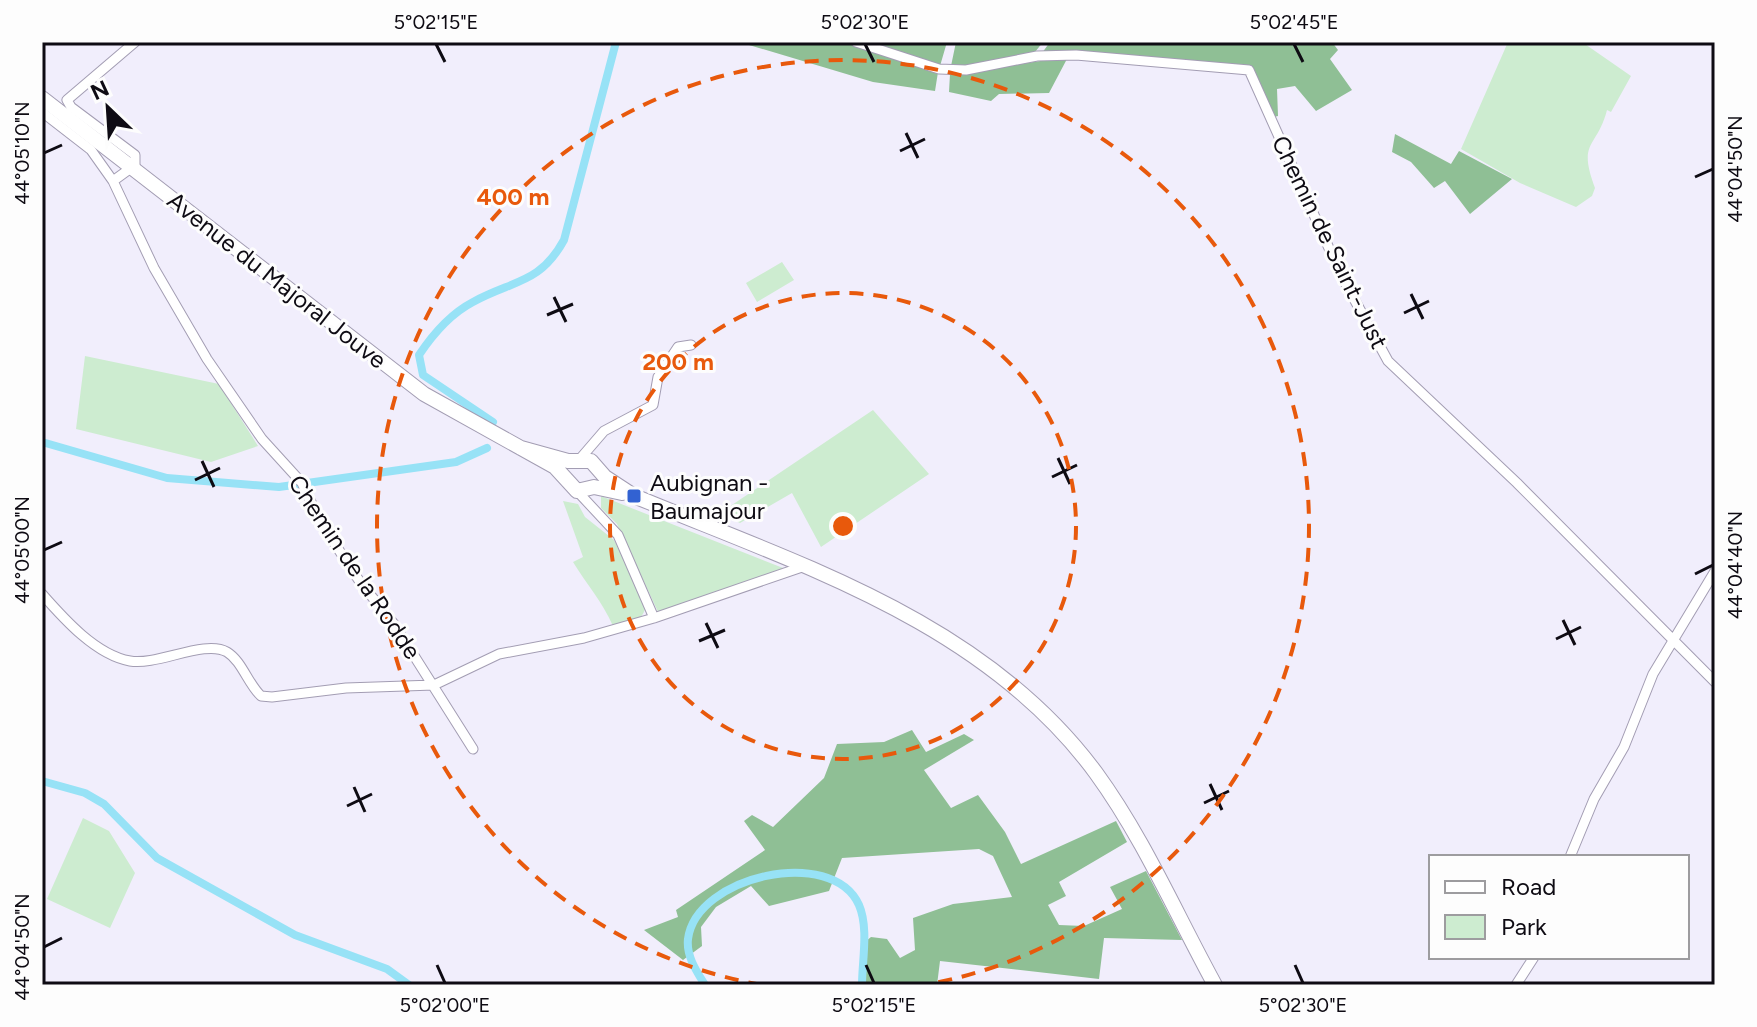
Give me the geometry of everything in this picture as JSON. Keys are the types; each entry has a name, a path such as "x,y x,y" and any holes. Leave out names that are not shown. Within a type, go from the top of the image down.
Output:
{"main road":[{"name":"Avenue du Majoral Jouve","path":"42,98 424,394 588,489 634,496 897,609 949,637 1008,679 1046,714 1114,799 1215,985"},
{"name":"Avenue du Majoral Jouve","path":"521,448 597,467 634,496"},
{"path":"567,477 577,460"},
{"path":"588,489 599,479 597,467"}],"street":[{"path":"113,181 132,168 137,160 132,151 71,107 67,100 135,42"},
{"name":"Chemin de Saint-Just","path":"856,42 939,69 966,70 1037,56 1076,55 1249,70 1341,275 1388,361 1527,492 1715,682"},
{"name":"Chemin de la Rodde","path":"42,112 91,150 113,181 154,268 207,359 262,439 305,486 321,523 434,685 473,749"},
{"path":"577,460 611,427 649,409 656,396 658,377 678,347 691,345"},
{"path":"597,439 597,467"},
{"path":"588,489 596,514 618,535 654,618"},
{"path":"42,594 92,642 121,659 143,662 211,649 226,651 261,696 434,685 499,654 584,638 654,618 802,567"},
{"path":"1571,855 1594,799 1624,747 1653,674 1715,571"},
{"path":"1516,985 1533,959"}],"green space":[{"path":"739,42 847,42 938,72 935,91 873,82"},
{"path":"862,42 947,42 940,66"},
{"path":"956,42 1043,42 1035,52 967,67 951,66"},
{"path":"1050,42 1332,42 1338,50 1330,59 1352,90 1316,111 1295,86 1277,89 1278,116 1274,117 1251,67 1042,53"},
{"path":"1508,42 1582,42 1631,76 1611,112 1607,110 1590,146 1588,161 1595,188 1592,196 1576,207 1520,183 1461,149"},
{"path":"1068,57 1049,93 999,94 991,101 949,92 950,74"},
{"path":"1395,134 1451,164 1459,151 1512,179 1470,214 1445,181 1434,188 1411,162 1392,152"},
{"path":"782,262 794,280 757,302 746,283"},
{"path":"85,356 219,384 258,446 211,462 76,429"},
{"path":"873,410 929,474 821,547 792,493 740,523 720,513"},
{"path":"601,496 783,568 783,572 659,614 617,524 601,508"},
{"path":"563,501 578,504 585,517 614,540 646,604 639,619 613,626 573,562 583,557"},
{"path":"912,730 926,752 964,734 974,740 924,770 951,808 978,795 1005,832 1021,864 1116,821 1127,842 1059,882 1066,896 1048,905 1059,925 1084,926 1122,909 1110,887 1146,871 1182,940 1104,938 1099,979 940,961 937,985 866,985 865,942 871,937 887,939 900,958 915,950 913,918 953,904 1012,897 993,856 979,849 842,858 829,891 769,906 751,886 716,907 701,927 702,946 683,960 644,930 678,917 676,910 765,850 744,821 752,815 773,827 824,778 837,744 884,742"},
{"path":"83,818 109,831 135,873 110,928 47,899"}],"waterway":[{"path":"493,422 423,375 419,355 436,332 457,312 535,273 555,254 564,240 616,42"},
{"path":"42,442 167,478 279,487 456,462 487,448"},
{"path":"42,781 85,793 104,804 157,858 295,935 387,969 409,985"},
{"path":"705,985 693,964 688,945 697,917 714,899 739,885 766,876 795,873 822,876 844,887 859,905 864,934 862,985"}],"place":[{"name":"Aubignan - Baumajour","path":"634,496"}]}
